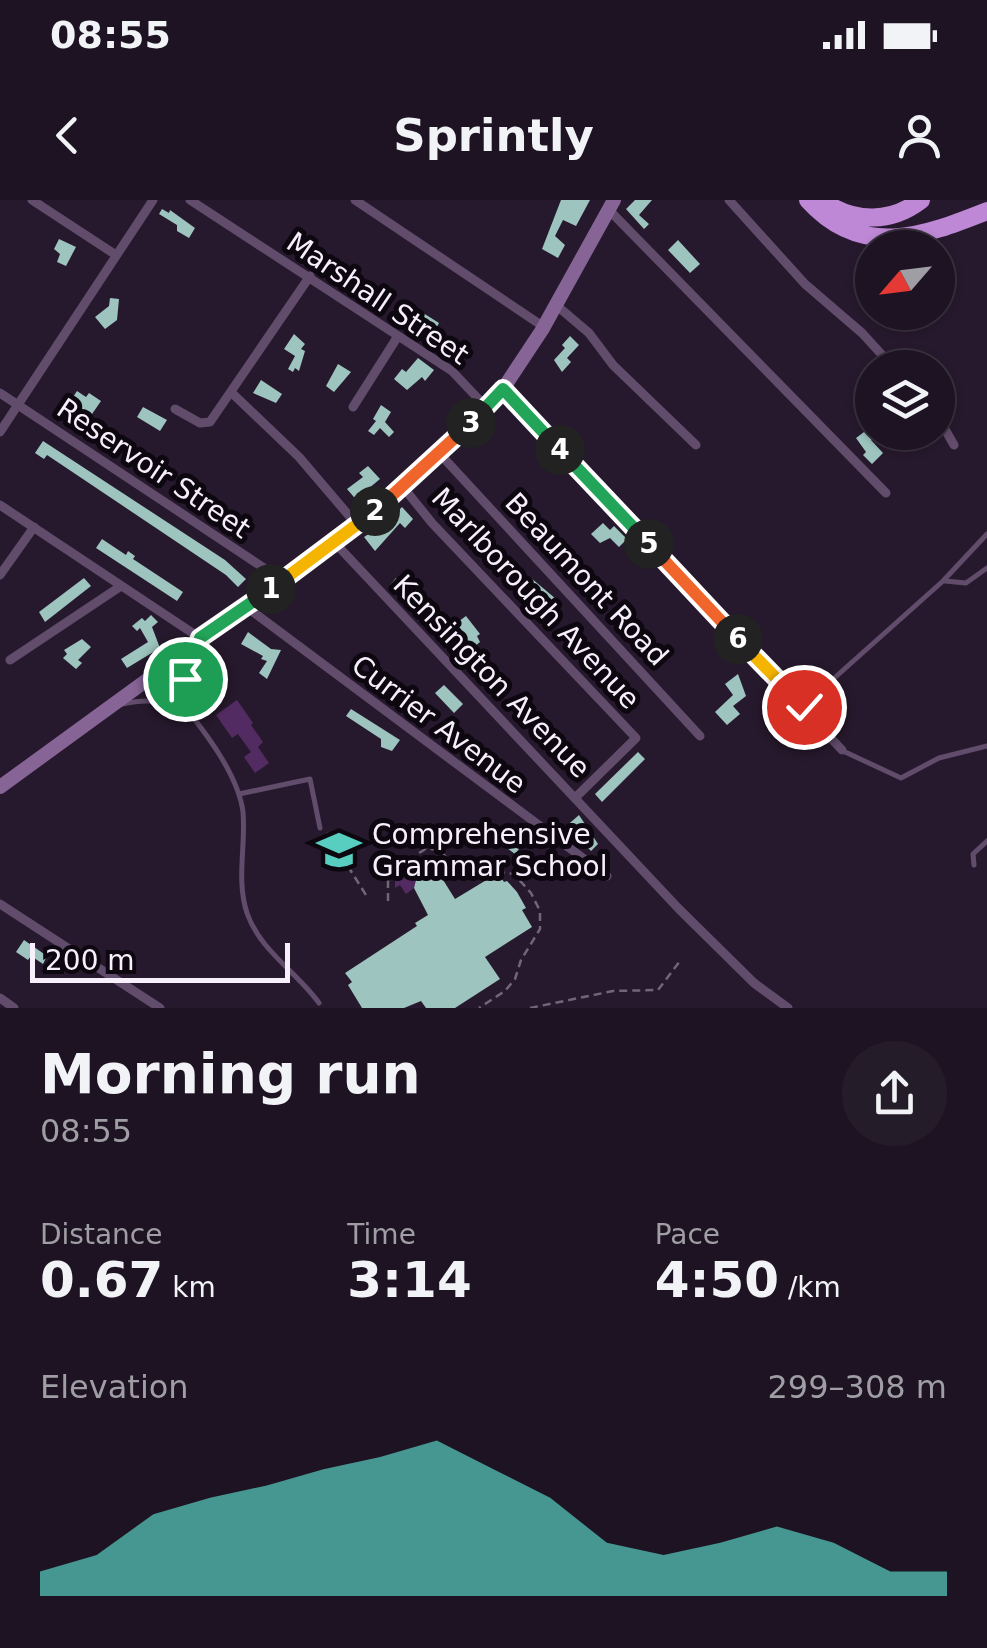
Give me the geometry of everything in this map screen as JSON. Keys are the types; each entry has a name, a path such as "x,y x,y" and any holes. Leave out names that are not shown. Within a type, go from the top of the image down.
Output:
{"highway":[{"path":"808,200 824,215 852,231 884,238 920,236 987,211"},
{"path":"822,200 849,215 876,218 903,212 921,200"}],"main road":[{"path":"0,788 334,543 440,454 503,389 544,327 611,205"}],"street":[{"path":"32,200 116,255"},
{"path":"0,432 152,200"},
{"name":"Marshall Street","path":"190,200 452,371 486,407"},
{"path":"355,200 544,327"},
{"path":"729,200 805,284 877,350"},
{"path":"611,205 886,493"},
{"path":"175,409 200,423 210,422 310,276"},
{"path":"556,305 589,333 612,365 696,444"},
{"path":"353,406 398,336"},
{"path":"503,389 842,750"},
{"name":"Reservoir Street","path":"0,393 282,580"},
{"path":"232,393 298,457 357,525"},
{"name":"Beaumont Road","path":"440,454 700,736"},
{"name":"Marlborough Avenue","path":"403,488 636,738 576,797"},
{"path":"0,505 200,638"},
{"path":"0,575 34,528"},
{"name":"Kensington Avenue","path":"334,543 724,955 788,1008"},
{"path":"10,660 121,586"},
{"name":"Currier Avenue","path":"245,606 607,876"},
{"path":"0,904 160,1008"},
{"path":"132,1008 140,996"},
{"path":"0,998 14,1008"}],"lane":[{"path":"803,706 943,580 987,534"},
{"path":"943,580 966,583 987,568"},
{"path":"196,722 185,679 200,638"},
{"path":"157,671 196,722 239,794 246,912 264,944 320,1004"},
{"path":"101,713 145,699 164,701 196,722"},
{"path":"842,750 901,778 939,758 987,746"},
{"path":"239,794 310,779 323,830"},
{"path":"974,865 973,854 987,841"}],"path":[{"path":"323,830 366,895"},
{"path":"388,901 388,873 427,848 440,850 460,874 503,871 514,874 524,884 538,906 540,929 510,986 479,1008"},
{"path":"530,1008 613,992 658,990 680,961"}],"shaded area":[{"path":"237,700 263,742 258,747 269,763 255,773 244,757 251,752 238,734 232,738 216,715"},
{"path":"426,855 437,858 445,870 438,874 424,871 406,894 400,885 395,888 395,876"}],"building":[{"path":"561,200 590,200 576,226 563,220 555,236 565,245 558,258 542,249"},
{"path":"635,200 652,200 639,215 649,224 644,229 626,209"},
{"path":"162,209 169,213 170,210 195,228 189,238 159,214"},
{"path":"59,239 76,247 66,266 57,262 60,254 54,249"},
{"path":"678,240 700,264 690,273 668,250"},
{"path":"110,298 119,299 117,320 105,329 95,317 109,306"},
{"path":"420,311 439,323 433,334 412,323"},
{"path":"294,334 305,344 301,349 305,351 299,371 295,368 293,372 288,369 295,356 284,349"},
{"path":"570,336 579,345 567,358 571,362 562,372 554,360"},
{"path":"418,358 434,370 425,381 422,377 407,390 394,379"},
{"path":"338,364 351,372 334,392 326,386"},
{"path":"261,380 282,394 276,403 253,393"},
{"path":"77,391 101,401 90,417 72,409 74,406 69,403"},
{"path":"381,405 391,412 385,422 394,432 389,437 380,428 374,435 368,431"},
{"path":"143,407 167,420 160,431 137,417"},
{"path":"43,441 225,560 246,579 238,587 226,575 47,455 44,459 35,453"},
{"path":"883,453 872,464 863,455"},
{"path":"368,466 380,479 368,489 372,494 359,503 347,489 363,477 359,473"},
{"path":"189,481 208,494 197,509 186,501 189,496 182,490"},
{"path":"402,507 413,519 405,528 400,523 375,551 364,537 377,532"},
{"path":"603,523 610,530 614,526 627,539 619,547 610,538 600,543 591,534"},
{"path":"102,539 126,555 128,551 135,556 133,559 183,592 177,601 96,548"},
{"path":"84,578 91,586 45,622 39,612"},
{"path":"396,578 416,597 424,595 429,600 422,608 429,617 423,622 390,585"},
{"path":"531,578 560,605 554,610 549,605 544,610 540,604 544,600 534,590 530,594 524,588"},
{"path":"151,615 158,622 152,627 160,648 127,668 121,659 148,642 140,628 137,631 132,626"},
{"path":"466,616 480,634 480,642 469,651 447,630"},
{"path":"248,632 271,649 281,650 267,679 259,673 267,661 241,644"},
{"path":"82,639 91,647 78,660 82,663 76,669 63,658 67,654 64,650"},
{"path":"738,674 746,696 733,706 740,714 727,725 715,712 733,695 725,684"},
{"path":"444,685 463,704 454,713 435,693"},
{"path":"351,709 400,740 392,751 381,747 381,739 346,716"},
{"path":"638,752 645,759 602,802 595,794"},
{"path":"579,815 598,844 591,851 573,832 568,835 563,829"},
{"path":"504,824 523,844 515,854 507,848 510,843 497,833"},
{"name":"Comprehensive Grammar School","path":"425,871 440,875 455,899 498,873 517,892 532,927 485,957 500,979 455,1008 426,1008 421,1001 404,1008 362,1008 345,973 428,915 414,888 417,876"},
{"path":"24,940 47,956 43,964 16,952"}],"place":[{"name":"Comprehensive Grammar School","path":"339,850"}],"route":[{"path":"185,679 200,638 334,543 403,488 503,389 804,707"}]}
